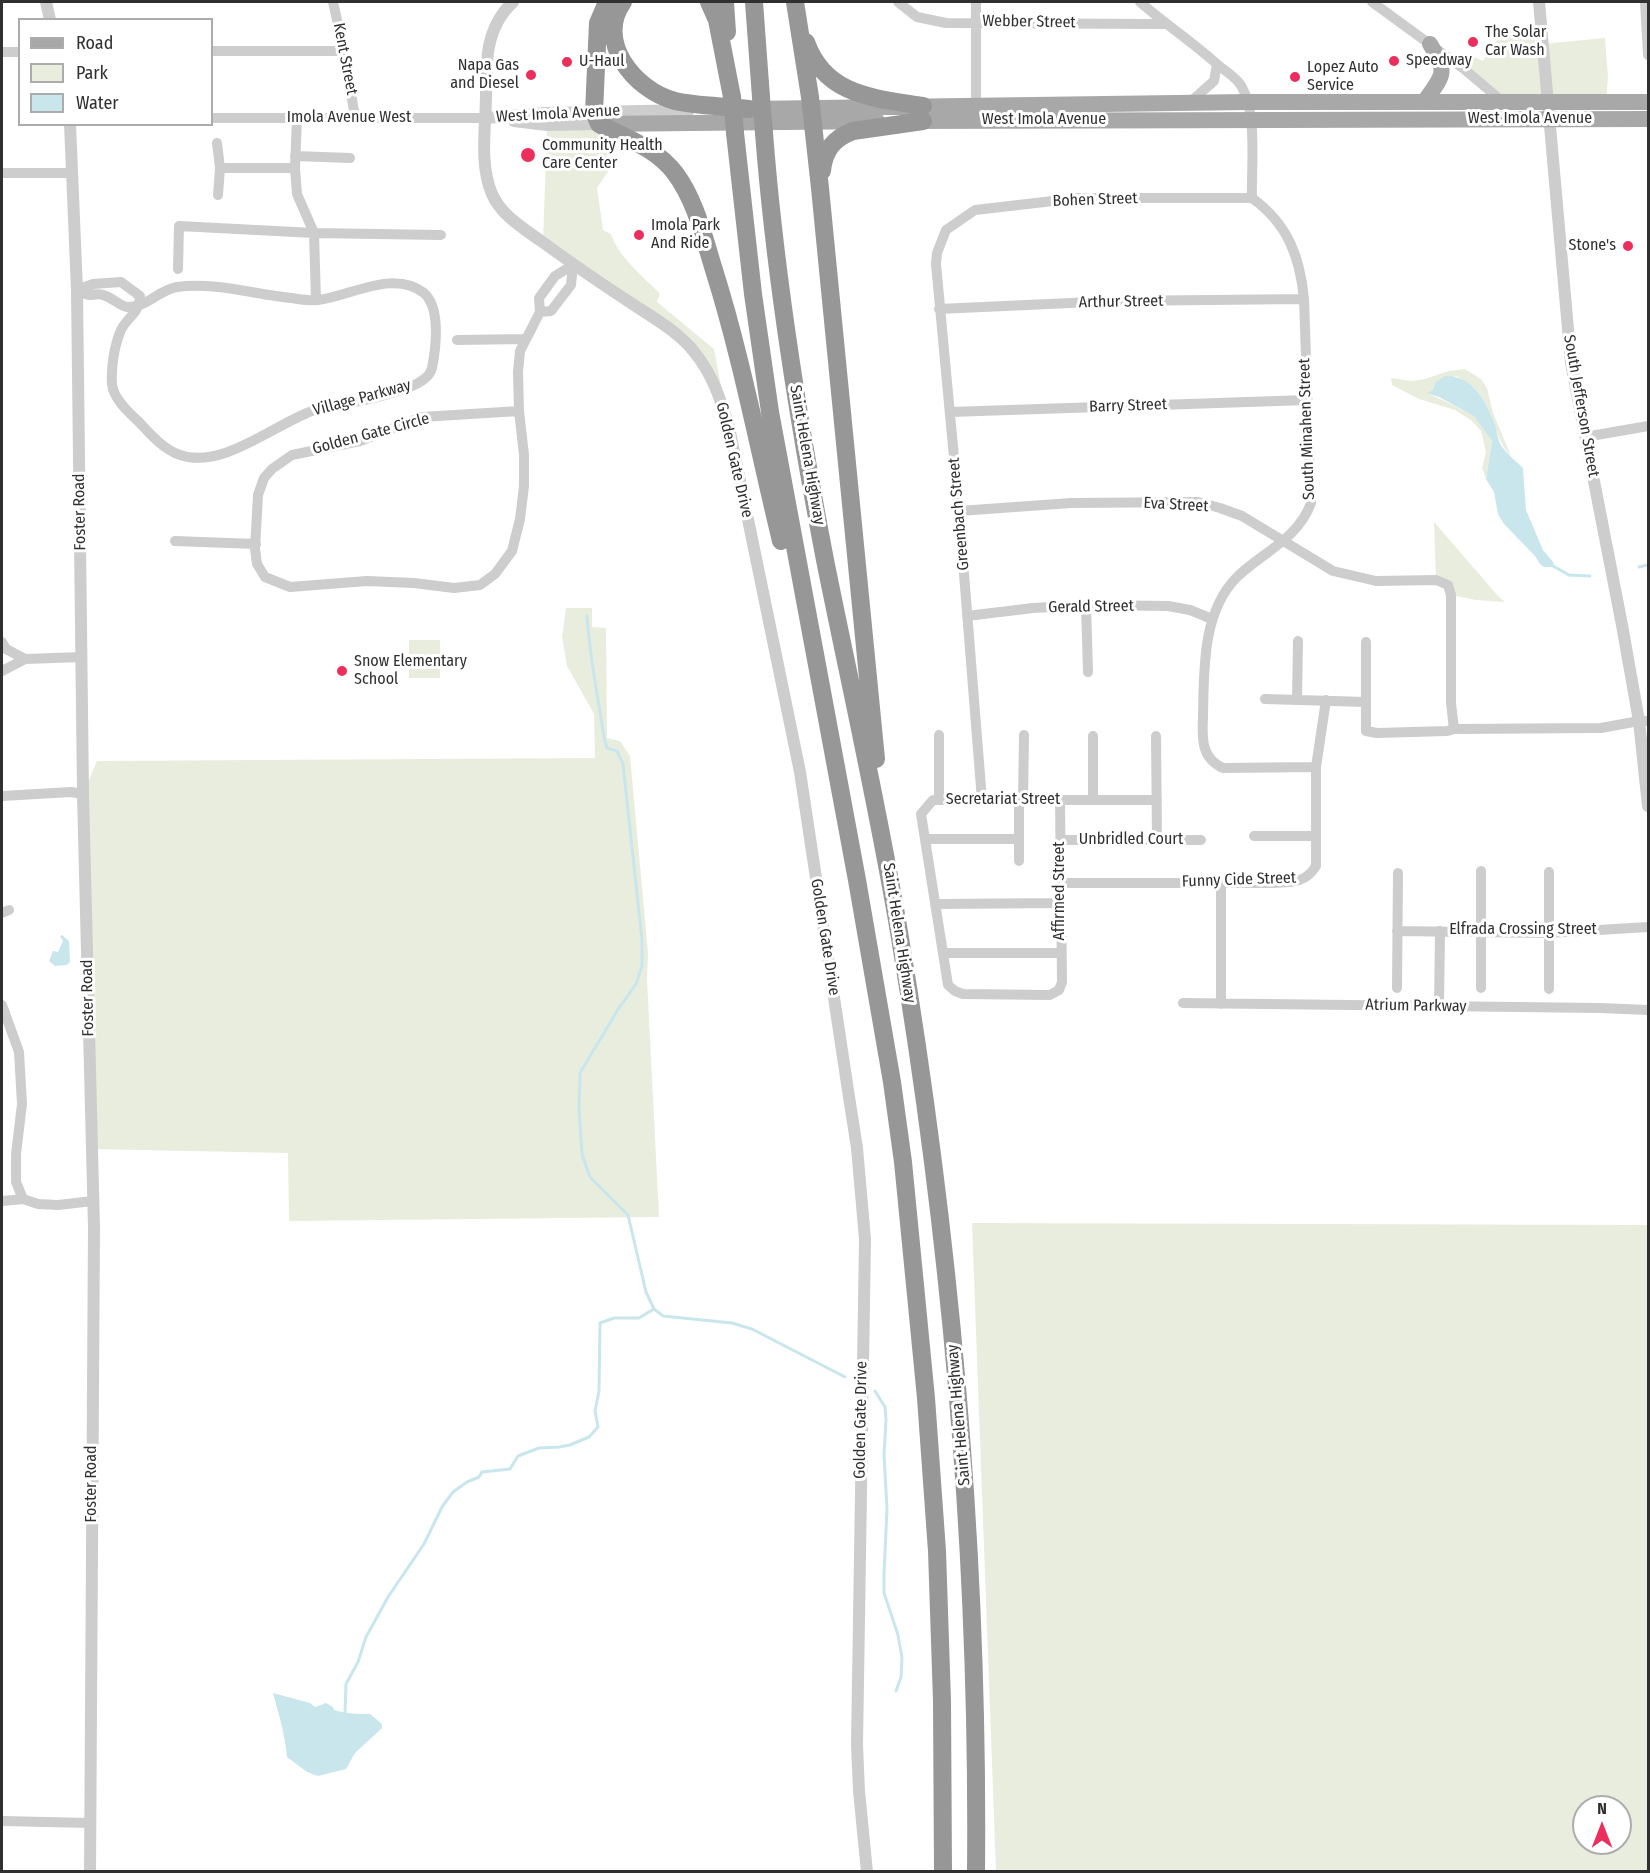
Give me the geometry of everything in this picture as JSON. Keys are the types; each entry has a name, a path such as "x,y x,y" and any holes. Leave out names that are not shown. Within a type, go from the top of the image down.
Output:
{"highway":[{"path":"607,2 598,23 597,118 659,156 674,172 685,189 704,236 739,356 850,841"},
{"path":"623,2 614,22 614,42 622,61 638,80 656,93 675,101 755,103"},
{"path":"709,2 717,20 732,97"},
{"name":"Saint Helena Highway","path":"725,2 735,133 754,304 773,432 850,841 892,1082 909,1216 937,1551 942,1701 943,1872"},
{"name":"Saint Helena Highway","path":"754,2 755,103 764,132 775,247 800,423 825,560 886,856 922,1081 942,1234 956,1372 964,1486 972,1638 976,1872"},
{"path":"796,8 809,51 823,73 846,89 923,114"},
{"path":"796,8 812,115 841,384 886,856"},
{"path":"820,188 822,167 827,151 838,138 853,131 923,114"}],"main road":[{"path":"1424,102 1440,80 1443,70 1430,44"},
{"name":"West Imola Avenue","path":"923,114 976,106 1247,102 1648,102"},
{"name":"West Imola Avenue","path":"755,103 812,115"},
{"name":"West Imola Avenue","path":"597,118 923,114 1251,119 1648,119"}],"street":[{"path":"46,2 50,18"},
{"name":"Kent Street","path":"333,2 355,117"},
{"name":"Golden Gate Drive","path":"513,2 500,19 486,56 485,161 492,194 502,210 510,217 573,265 654,318 695,352 709,373 720,398 731,438 800,772 857,1148 865,1239 857,1745 858,1791 867,1872"},
{"name":"Webber Street","path":"898,2 918,17 946,22 1165,24"},
{"path":"975,2 976,106"},
{"path":"1140,2 1239,83 1251,119 1252,198"},
{"path":"1372,2 1504,102"},
{"name":"South Jefferson Street","path":"1539,2 1571,363 1622,625 1644,721 1648,806"},
{"path":"1645,2 1648,55"},
{"path":"213,51 344,51"},
{"path":"2,52 18,52"},
{"path":"1189,103 1214,81 1217,64"},
{"name":"West Imola Avenue","path":"486,118 597,118 755,103"},
{"name":"Imola Avenue West","path":"213,118 486,118"},
{"path":"297,118 295,156 297,194 314,233 316,300"},
{"name":"Foster Road","path":"70,126 77,290 83,794 93,1202 90,1872"},
{"path":"217,143 220,168 218,195"},
{"path":"295,156 350,158"},
{"path":"220,168 295,168"},
{"path":"2,173 73,172"},
{"name":"Bohen Street","path":"946,230 975,210 998,206 1079,198 1252,198"},
{"name":"South Minahen Street","path":"1252,198 1288,236 1301,272 1304,299 1311,503 1306,516 1296,530 1236,578 1212,619 1203,684 1205,753 1214,764 1223,768 1316,767"},
{"path":"178,269 179,225 314,233 441,235"},
{"name":"Greenbach Street","path":"946,230 940,241 936,264 982,800"},
{"name":"Golden Gate Circle","path":"519,411 422,417 360,441 292,455 272,469 264,478 258,495 257,564 265,577 290,587 367,581 454,588 480,585 495,574 512,551 520,519 524,486 524,455 519,411 520,351 540,312 539,298 555,276 573,265"},
{"name":"Golden Gate Circle","path":"540,312 551,311 571,285 573,265"},
{"path":"121,282 140,296 140,307 124,307 100,294 88,295 77,290 93,284 121,282"},
{"name":"Village Parkway","path":"400,283 414,287 426,295 434,313 437,334 432,371 421,382 411,386 361,402 309,411 215,457 196,459 178,455 155,439 132,416 113,391 115,348 122,329 140,307 166,290 197,286 230,288 267,296 316,300 400,283"},
{"name":"Arthur Street","path":"939,309 1114,301 1304,299"},
{"path":"457,340 525,339"},
{"name":"Barry Street","path":"950,412 1306,400"},
{"path":"1586,437 1648,426"},
{"name":"Eva Street","path":"959,511 1071,503 1198,502 1242,516 1332,571 1376,581 1436,580 1448,585 1451,595 1451,703 1454,729"},
{"path":"175,540 256,544"},
{"path":"1086,605 1088,672"},
{"name":"Gerald Street","path":"968,616 1033,608 1086,605 1168,606 1190,610 1212,619"},
{"path":"1298,641 1298,700"},
{"path":"2,642 6,649 25,659"},
{"path":"1366,642 1366,731 1377,733 1454,729 1601,728 1644,721"},
{"path":"2,671 25,659 82,657"},
{"path":"1265,699 1366,702"},
{"name":"Funny Cide Street","path":"1061,882 1296,881 1310,875 1316,866 1316,767 1326,700"},
{"path":"939,735 939,800"},
{"path":"1019,861 1024,735"},
{"path":"1093,736 1093,800"},
{"path":"1156,736 1157,840"},
{"path":"2,796 71,792 83,794"},
{"name":"Secretariat Street","path":"1062,982 1059,990 1050,995 963,994 955,992 948,985 921,814 933,800 1157,800"},
{"name":"Affirmed Street","path":"1060,800 1062,982"},
{"path":"1254,836 1316,836"},
{"path":"925,839 1019,839"},
{"name":"Unbridled Court","path":"1060,840 1201,840"},
{"path":"1481,872 1481,988"},
{"path":"1549,872 1549,989"},
{"path":"1397,988 1398,873"},
{"path":"1221,882 1221,1004"},
{"path":"935,904 1061,903"},
{"name":"Elfrada Crossing Street","path":"1397,931 1549,933 1648,927"},
{"path":"1439,1006 1440,931"},
{"path":"944,953 1060,953"},
{"name":"Atrium Parkway","path":"1184,1003 1648,1010"},
{"path":"2,1005 19,1052 22,1104 15,1154 15,1182 23,1199"},
{"path":"2,1201 23,1199 38,1204 58,1205 93,1202"},
{"path":"2,1821 90,1823"}],"green space":[{"path":"1541,26 1543,44 1605,38 1608,77 1606,102 1504,102 1464,69 1474,57 1483,61 1503,31"},
{"path":"599,124 613,164 597,188 603,230 611,234 626,259 660,294 657,302 714,349 729,427 695,352 543,243 547,125"},
{"path":"1465,369 1481,379 1487,388 1493,413 1511,456 1501,442 1484,400 1471,385 1456,376 1428,393 1475,416 1492,441 1486,479 1482,468 1486,452 1481,431 1472,421 1455,410 1419,399 1392,385 1391,378 1412,381"},
{"path":"1434,522 1505,602 1451,595 1436,580"},
{"path":"566,608 592,608 592,627 606,628 607,738 620,741 630,756 648,953 647,979 659,1217 289,1221 288,1153 92,1149 83,794 97,761 595,758 594,714 567,666 562,637"},
{"path":"409,640 440,640 440,658 409,658"},
{"path":"409,660 440,660 440,678 409,678"},
{"path":"972,1223 1648,1225 1648,1871 996,1871"}],"water":[{"path":"1445,376 1464,380 1478,392 1495,425 1501,446 1523,468 1526,510 1543,550 1554,563 1552,567 1544,567 1540,564 1504,524 1498,514 1494,492 1486,479 1492,441 1474,416 1427,393 1433,390 1436,382"},
{"path":"62,935 69,941 70,962 67,965 55,966 49,961 53,951 58,952 63,941 60,936"},
{"path":"273,1693 310,1703 315,1707 326,1703 334,1710 352,1714 370,1714 382,1724 382,1728 355,1753 346,1769 318,1776 307,1772 287,1757"}],"waterway":[{"path":"1639,567 1648,565"},
{"path":"1553,566 1569,575 1590,576"},
{"path":"345,1713 346,1684 358,1662 366,1637 388,1597 424,1544 442,1507 453,1492 479,1477 482,1472 510,1469 518,1456 539,1448 570,1445 589,1437 598,1427 595,1411 599,1391 600,1323 614,1318 639,1318 654,1309 646,1292 628,1215 590,1177 582,1154 579,1110 580,1073 636,984 642,966 642,940 623,764 617,751 607,748 604,738 587,616"},
{"path":"654,1309 663,1316 732,1323 752,1329 845,1377"},
{"path":"875,1391 885,1407 886,1420 884,1455 887,1509 884,1593 898,1635 902,1658 901,1677 896,1691"}],"place":[{"name":"The Solar Car Wash","path":"1473,42"},
{"name":"Speedway","path":"1394,61"},
{"name":"U-Haul","path":"567,62"},
{"name":"Napa Gas and Diesel","path":"531,75"},
{"name":"Lopez Auto Service","path":"1295,77"},
{"name":"Community Health Care Center","path":"528,155"},
{"name":"Imola Park And Ride","path":"639,235"},
{"name":"Stone's","path":"1628,246"},
{"name":"Snow Elementary School","path":"342,671"}]}
